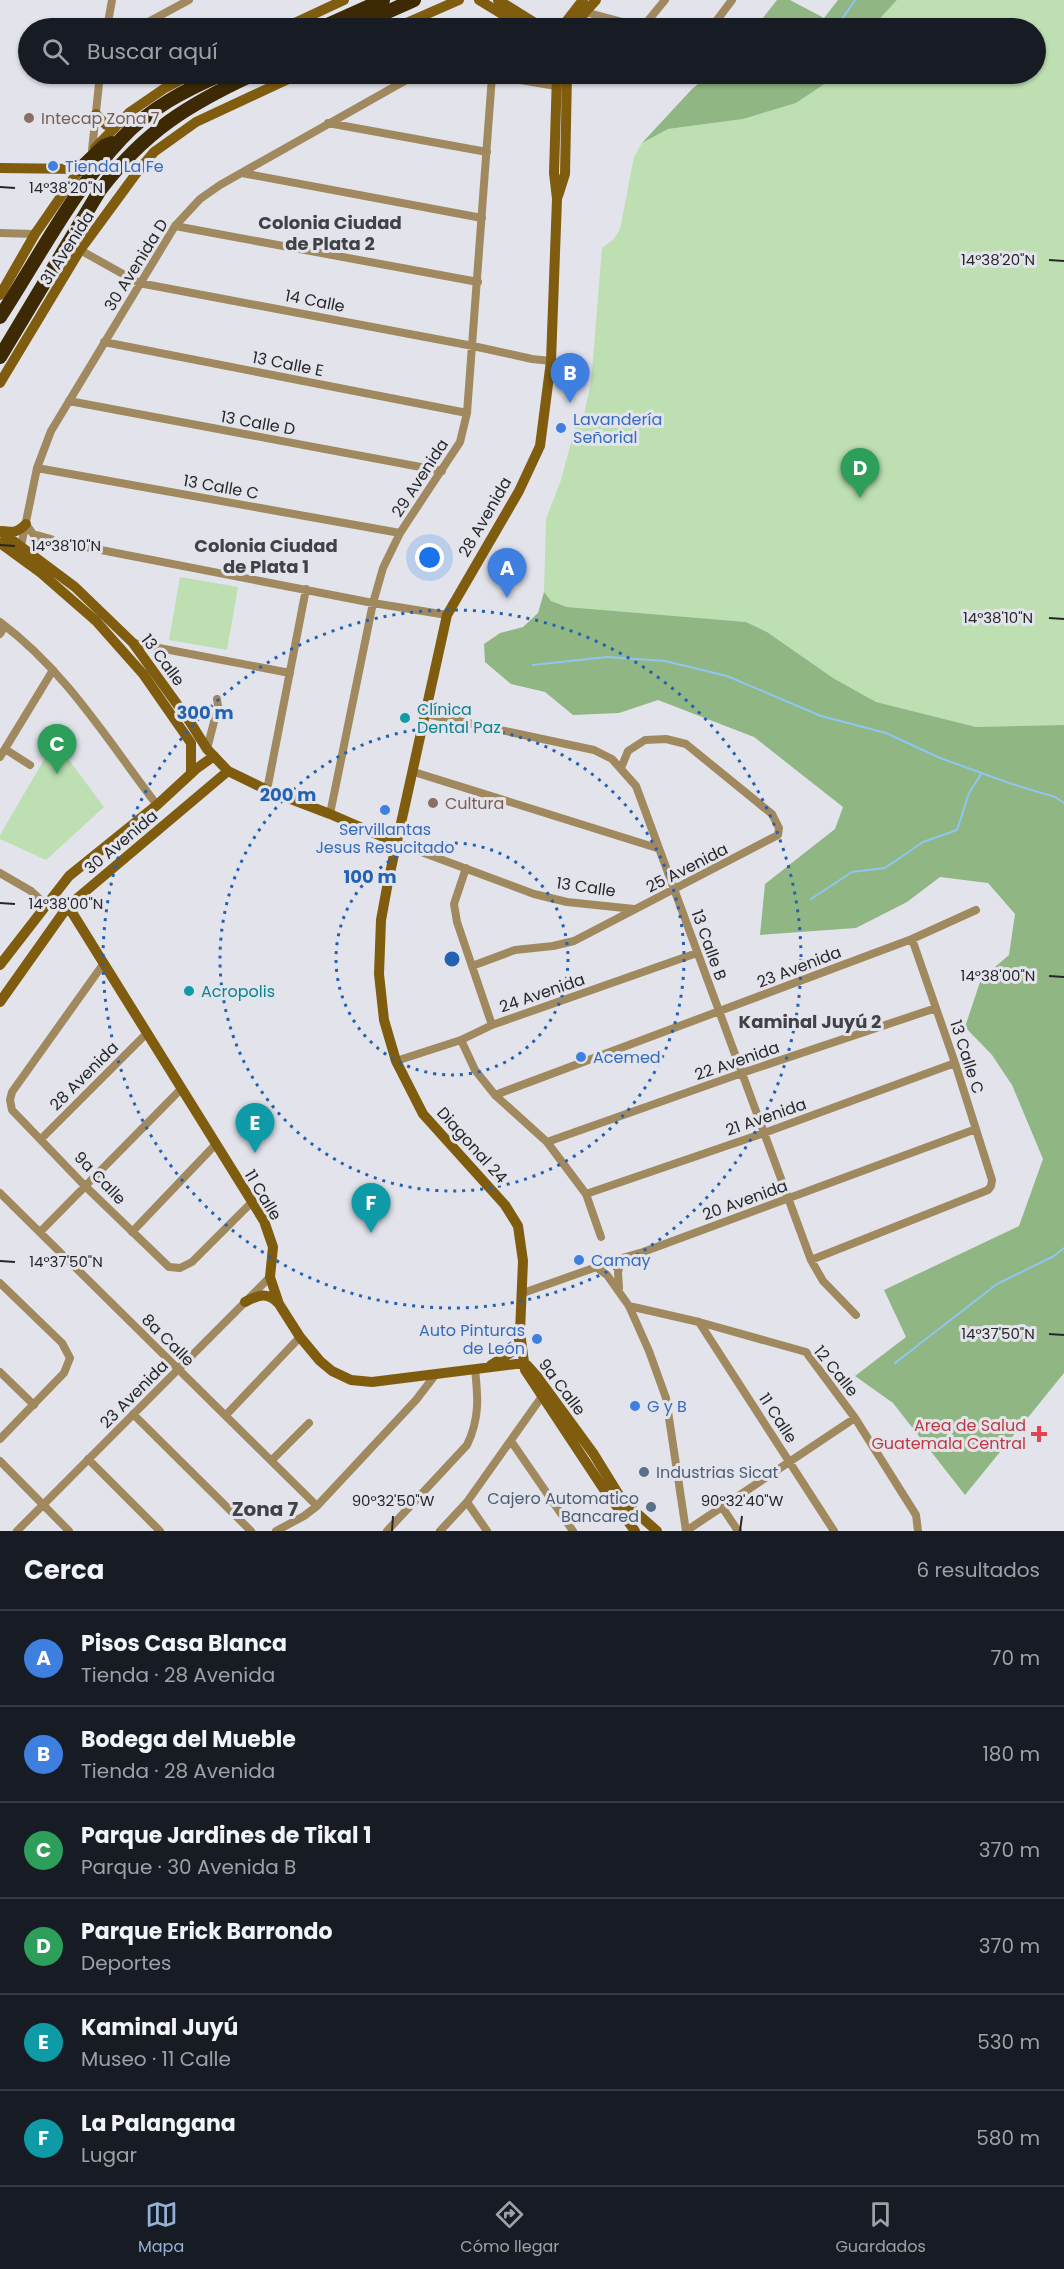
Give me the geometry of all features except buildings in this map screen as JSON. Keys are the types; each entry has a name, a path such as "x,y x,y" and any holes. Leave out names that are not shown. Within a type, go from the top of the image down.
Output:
{"highway":[{"path":"343,18 383,0"},
{"path":"374,18 414,0"},
{"path":"80,170 121,131 200,84"},
{"path":"0,357 100,190 113,173 148,137 174,116 235,84"},
{"path":"0,317 121,131"}],"street":[{"path":"109,18 112,0"},
{"path":"156,18 189,0"},
{"path":"305,18 344,0"},
{"path":"426,18 459,0"},
{"path":"479,0 517,18"},
{"path":"498,0 523,18"},
{"path":"576,18 583,0"},
{"path":"580,18 596,0"},
{"path":"651,18 665,0"},
{"path":"718,18 732,0"},
{"path":"92,152 99,84"},
{"name":"31 Avenida","path":"0,295 35,234 92,152 121,131 130,112 172,84"},
{"name":"31 Avenida","path":"0,383 80,250 154,152 196,122 278,84"},
{"name":"30 Avenida D","path":"21,546 38,468 51,431 138,283 175,226 200,199 327,123 399,84"},
{"name":"29 Avenida","path":"330,814 373,603 383,568 400,533 460,442 467,413 487,152 488,84"},
{"name":"28 Avenida","path":"397,843 447,615 519,491 540,446 551,361 557,199 565,174 565,84"},
{"path":"96,114 106,125 121,131"},
{"path":"327,123 487,152"},
{"path":"0,168 80,170"},
{"path":"242,173 482,218"},
{"path":"175,226 478,282"},
{"path":"0,233 35,234"},
{"name":"14 Calle","path":"80,250 138,283 551,361"},
{"name":"13 Calle E","path":"104,342 467,413"},
{"name":"13 Calle D","path":"69,402 442,471"},
{"name":"13 Calle C","path":"38,468 400,533"},
{"path":"0,531 13,533 26,524 33,534 65,543 373,603 447,615"},
{"name":"13 Calle","path":"0,531 75,587 133,643 210,753 228,771 267,790 397,843 534,894 567,902 635,909"},
{"name":"13 Calle","path":"0,543 41,573 96,621 143,674 191,743 193,771"},
{"path":"32,554 37,544 65,543"},
{"path":"267,790 306,589"},
{"path":"0,634 2,624"},
{"path":"2,624 53,670 110,738 157,805"},
{"path":"133,643 290,673"},
{"path":"0,757 53,670"},
{"path":"210,753 218,706 217,699"},
{"name":"13 Calle B","path":"426,714 594,750 612,759 636,786 811,1260 823,1281 856,1315"},
{"path":"193,771 199,752 196,731"},
{"name":"25 Avenida","path":"472,966 515,950 574,941 778,835 778,828 772,814 686,744 666,739 645,740 628,751 621,768"},
{"path":"5,749 30,765"},
{"name":"30 Avenida","path":"0,966 69,876 157,805 210,753"},
{"name":"30 Avenida","path":"0,1002 68,906 228,771"},
{"path":"414,772 657,848"},
{"name":"Diagonal 24","path":"397,843 381,920 379,974 384,1020 396,1061 423,1114 500,1199 518,1226 523,1261 520,1338 524,1363"},
{"path":"79,868 94,870 95,882"},
{"path":"466,868 454,904 457,922 492,1025"},
{"path":"0,873 31,891 46,905"},
{"name":"11 Calle","path":"68,906 264,1221 273,1247 270,1277 279,1304 300,1337 326,1367 351,1380 379,1382 524,1363"},
{"name":"23 Avenida","path":"495,1095 912,939 976,910"},
{"name":"13 Calle C","path":"811,1260 988,1190 992,1186 955,1063 912,939"},
{"name":"24 Avenida","path":"396,1061 460,1040 492,1025 697,953"},
{"name":"9a Calle","path":"104,963 14,1090 10,1107 84,1185 166,1265 177,1268 192,1262 251,1203"},
{"name":"22 Avenida","path":"548,1142 742,1073 936,1008"},
{"name":"28 Avenida","path":"42,1139 147,1033"},
{"path":"460,1040 475,1070 495,1095 548,1142 586,1194 602,1237"},
{"name":"21 Avenida","path":"586,1194 764,1133 955,1063"},
{"path":"40,1232 181,1089"},
{"name":"20 Avenida","path":"523,1293 643,1252 976,1129"},
{"path":"132,1232 215,1145"},
{"name":"8a Calle","path":"0,1193 317,1506"},
{"path":"620,1293 618,1280 622,1258"},
{"path":"596,1267 607,1275 629,1306 666,1398 686,1531 855,1418"},
{"name":"23 Avenida","path":"17,1531 270,1277"},
{"path":"0,1284 62,1344 69,1358 64,1373 0,1439"},
{"path":"245,1302 263,1295 272,1297 279,1304"},
{"name":"12 Calle","path":"629,1306 699,1322 806,1352 855,1418 916,1515 918,1531"},
{"name":"11 Calle","path":"699,1322 834,1531"},
{"path":"226,1415 300,1337"},
{"name":"11 Calle","path":"479,1369 502,1360 512,1352 520,1338"},
{"name":"9a Calle","path":"524,1363 530,1379 543,1395 603,1488 635,1531"},
{"name":"9a Calle","path":"524,1363 530,1366 548,1390 593,1453 622,1500 657,1531"},
{"path":"387,1531 467,1444 479,1412 479,1369"},
{"path":"0,1372 34,1405"},
{"path":"276,1531 317,1506 416,1400 436,1374"},
{"path":"441,1531 467,1502 543,1395"},
{"path":"133,1414 251,1531"},
{"path":"272,1460 309,1423"},
{"path":"511,1441 573,1531"},
{"path":"88,1459 160,1531"},
{"path":"0,1461 69,1531"},
{"path":"467,1502 487,1531"},
{"path":"722,1507 738,1531"}],"green space":[{"path":"777,0 790,0 824,18 763,18"},
{"path":"838,0 897,0 880,18 824,18"},
{"path":"897,0 1064,0 1064,725 976,727 876,702 833,678 767,632 746,622 567,607 551,601 544,592 546,519 561,480 575,427 582,423 591,383 602,248 614,239 620,229 634,157 642,143 668,129 743,119 796,103 824,84 1046,84 1046,18 880,18"},
{"path":"698,84 824,84 796,103 743,119 668,129 642,143"},
{"path":"180,577 238,587 227,650 169,640"},
{"path":"544,592 551,601 567,607 746,622 767,632 833,678 876,702 976,727 1064,725 1064,1373 965,1495 893,1403 855,1376 906,1337 884,1290 1019,1226 1043,1159 1012,1085 992,1055 965,1027 981,979 1009,955 1015,914 988,883 940,877 907,902 856,928 760,935 765,884 835,829 843,807 754,737 658,700 619,713 573,715 545,692 511,684 485,662 484,644 500,633 523,627 538,613"},
{"path":"55,741 104,807 46,860 0,839 0,835"}],"waterway":[{"path":"843,18 855,0"},
{"path":"533,665 607,657 665,661 727,676 821,716 886,733 940,758 1055,797 1064,803"},
{"path":"811,899 852,872 885,868 923,842 957,830 969,793 981,774"},
{"path":"895,1363 997,1284 1054,1256 1064,1248"}],"place":[{"name":"Intecap Zona 7","path":"29,118"},
{"name":"Tienda La Fe","path":"53,166"},
{"name":"Bodega del Mueble","path":"570,403"},
{"name":"Lavandería Señorial","path":"561,428"},
{"name":"Parque Erick Barrondo","path":"860,498"},
{"name":"Pisos Casa Blanca","path":"507,598"},
{"name":"Clínica Dental Paz","path":"405,718"},
{"name":"Parque Jardines de Tikal 1","path":"57,774"},
{"name":"Cultura","path":"433,803"},
{"name":"Servillantas Jesus Resucitado","path":"385,810"},
{"name":"Acropolis","path":"189,991"},
{"name":"Acemed","path":"581,1057"},
{"name":"Kaminal Juyú","path":"255,1153"},
{"name":"La Palangana","path":"371,1233"},
{"name":"Camay","path":"579,1260"},
{"name":"Auto Pinturas de León","path":"537,1339"},
{"name":"G y B","path":"635,1406"},
{"name":"Area de Salud Guatemala Central","path":"1039,1434"},
{"name":"Industrias Sicat","path":"644,1472"},
{"name":"Cajero Automatico Bancared","path":"651,1507"}],"district":[{"name":"Colonia Ciudad de Plata 2","path":"330,232"},
{"name":"Colonia Ciudad de Plata 1","path":"266,555"},
{"name":"Kaminal Juyú 2","path":"810,1021"},
{"name":"Zona 7","path":"265,1509"}]}
